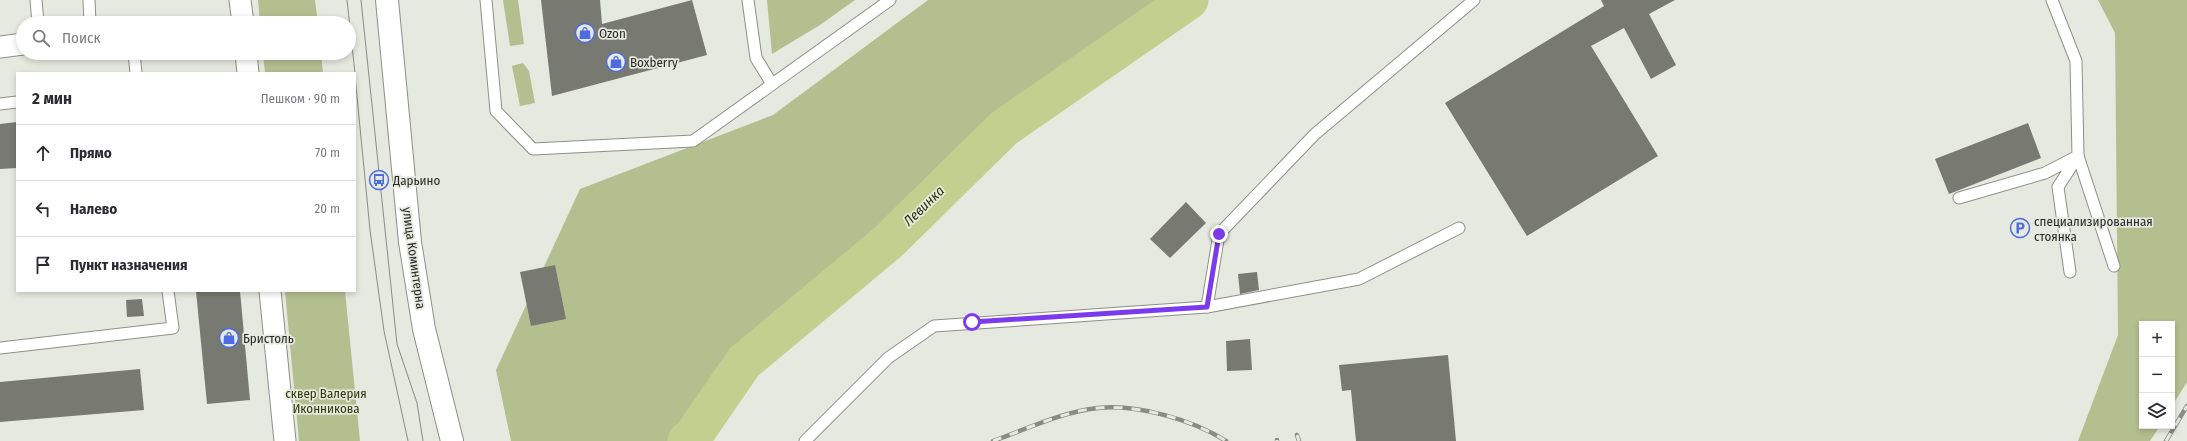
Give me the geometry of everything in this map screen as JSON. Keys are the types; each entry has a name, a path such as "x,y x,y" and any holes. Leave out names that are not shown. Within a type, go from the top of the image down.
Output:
{"main road":[{"name":"улица Коминтерна","path":"387,0 410,242 424,329 452,441"}],"street":[{"path":"240,0 241,16"},
{"path":"0,47 16,45"},
{"path":"247,60 248,72"},
{"path":"270,292 286,441"}],"lane":[{"path":"36,0 37,16"},
{"path":"89,0 90,16"},
{"path":"486,0 496,112 533,149 693,141 890,0"},
{"path":"748,0 756,58 772,84"},
{"path":"1207,307 1219,234 1316,134 1474,0"},
{"path":"2052,0 2076,61 2078,156 2114,266"},
{"path":"135,60 136,72"},
{"path":"0,104 16,102"},
{"path":"1959,198 2045,173 2078,156"},
{"path":"2070,272 2058,187 2078,156"},
{"path":"805,441 888,358 934,326 1207,307 1359,279 1459,228"},
{"path":"0,348 173,328 168,292"}],"green space":[{"path":"258,0 315,0 317,16 259,16"},
{"path":"503,0 518,0 524,44 510,46"},
{"path":"767,0 855,0 820,25 772,54"},
{"path":"928,0 1192,0 924,208 681,441 511,441 496,370 580,189 773,115"},
{"path":"2098,0 2187,0 2187,382 2175,401 2175,321 2139,321 2139,429 2158,429 2150,441 2078,441 2118,335 2115,33"},
{"path":"264,60 322,60 323,72 265,72"},
{"path":"523,63 529,71 535,103 520,106 512,66"},
{"name":"сквер Валерия Иконникова","path":"285,292 345,292 360,441 299,441"}],"building":[{"path":"541,0 600,0 602,24 692,0 707,55 552,96"},
{"path":"1601,0 1675,0 1649,14 1676,65 1651,79 1624,28 1591,46 1658,156 1527,236 1445,103 1604,6"},
{"path":"16,122 16,168 0,169 0,124"},
{"path":"2028,123 2041,158 1949,194 1935,159"},
{"path":"1186,202 1206,223 1170,258 1150,239"},
{"path":"555,265 566,319 531,326 520,272"},
{"path":"1257,272 1259,290 1240,294 1238,274"},
{"path":"196,292 240,292 250,400 207,404"},
{"path":"142,299 144,316 127,317 126,300"},
{"path":"1250,339 1252,370 1227,371 1226,341"},
{"path":"1448,355 1456,441 1356,441 1351,390 1342,391 1339,365"},
{"path":"140,369 144,410 0,422 0,382"}],"waterway":[{"name":"Левинка","path":"687,441 693,436 744,362 888,242 1004,128 1189,0"}],"tram line":[{"path":"347,0 349,16"},
{"path":"361,0 397,344 417,403 423,441"},
{"path":"354,60 355,72"},
{"path":"356,86 370,230 384,331 408,441"}],"railway":[{"path":"2166,441 2187,406"},
{"path":"993,441 1071,413 1098,408 1114,407 1147,411 1182,420 1213,433 1226,441"},
{"path":"1297,435 1299,441"}],"place":[{"name":"Ozon","path":"585,33"},
{"name":"Boxberry","path":"616,62"},
{"name":"Дарьино","path":"379,180"},
{"name":"специализированная стоянка","path":"2020,228"},
{"name":"Бристоль","path":"229,338"}],"route":[{"path":"972,322 1207,307 1219,234"}]}
